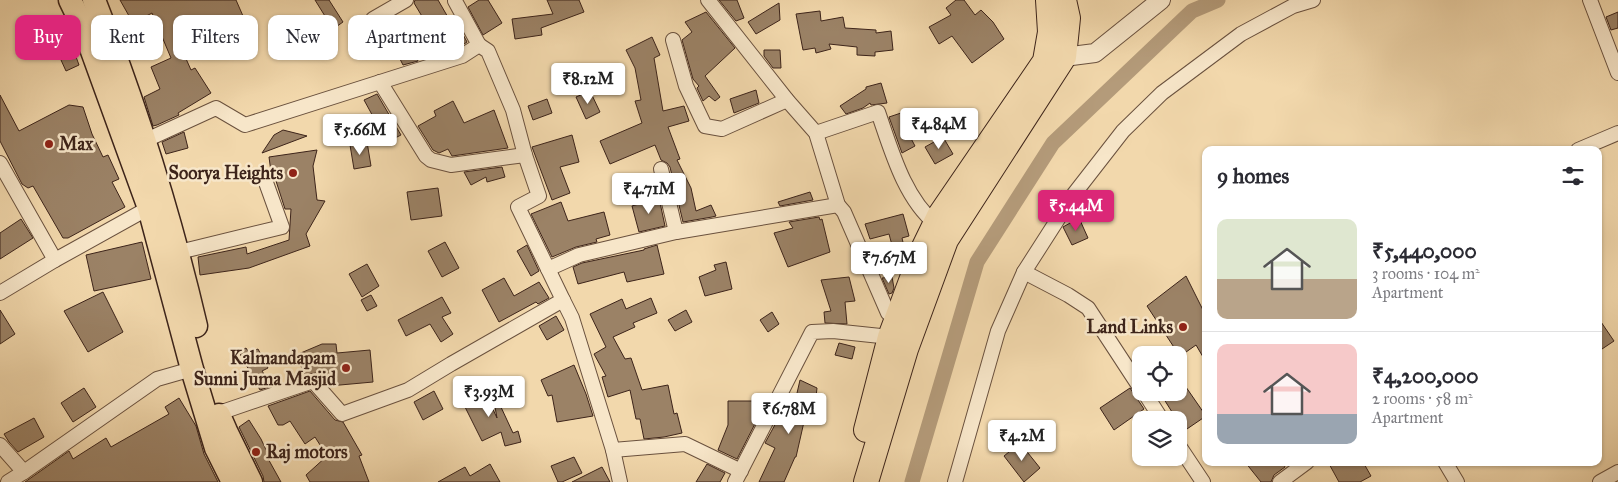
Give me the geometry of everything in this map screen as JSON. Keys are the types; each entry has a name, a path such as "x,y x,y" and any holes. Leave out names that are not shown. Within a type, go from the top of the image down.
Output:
{"highway":[{"path":"1048,0 1050,32 1055,56"},
{"path":"866,482 906,349 946,240 1055,56 1068,18 1064,0"},
{"path":"851,482 893,329 923,249 936,224 979,156 1045,61 1055,56"}],"main road":[{"path":"70,0 84,29 91,38"},
{"path":"94,0 97,15"},
{"path":"106,60 156,204 179,252 218,412 251,482"},
{"path":"107,60 144,141 192,368 216,448 233,482"}],"street":[{"path":"380,15 406,0"},
{"path":"455,0 479,45 488,51 513,110 538,196 518,208 572,318 614,450 620,482"},
{"path":"614,450 685,444 738,477 802,348 812,332 893,329 888,313 844,212 838,205 816,134 708,0"},
{"path":"1055,56 1095,53 1162,0"},
{"path":"954,482 998,331 1024,272 1074,194 1123,131 1162,93 1241,34 1293,6 1313,0"},
{"path":"1590,0 1618,73"},
{"path":"673,40 686,86 705,126 722,129 787,100"},
{"path":"144,141 216,108 245,125 462,56 479,45"},
{"path":"380,82 426,156 431,160 450,165 525,155"},
{"path":"816,134 878,112 900,174 924,215 936,224"},
{"path":"1587,146 1618,133"},
{"path":"0,163 54,260"},
{"path":"661,169 676,232"},
{"path":"179,252 282,227 264,177"},
{"path":"0,293 54,260 156,204"},
{"path":"548,269 579,255 676,232 838,205"},
{"path":"1024,272 1068,295 1088,308 1132,375"},
{"path":"218,412 313,381 342,414 408,390 563,300"},
{"path":"8,482 157,379 192,368"},
{"path":"0,445 24,472"},
{"path":"1187,458 1203,482"},
{"path":"1280,482 1302,466"},
{"path":"1447,466 1457,482"},
{"path":"1600,482 1618,472"}],"building":[{"path":"120,0 236,0 243,15 173,15 173,60 187,60 191,70 195,68 211,93 178,113 179,115 153,126 144,97 160,89 151,67 171,58 163,39 163,15 153,15 152,13 148,15 128,15"},
{"path":"315,0 329,0 343,22 338,26 338,15 324,15"},
{"path":"415,0 438,0 447,15 421,15 414,3"},
{"path":"479,0 488,0 502,23 483,35 468,7"},
{"path":"547,0 579,0 584,12 541,28 542,35 515,39 512,19 553,14"},
{"path":"719,0 737,0 744,18 736,21"},
{"path":"956,0 964,0 975,15 981,10 993,22 1004,39 972,63 952,36 939,44 929,27 951,15 946,8"},
{"path":"779,3 780,20 756,34 748,22"},
{"path":"820,11 821,21 843,17 845,28 876,30 876,33 891,31 893,50 875,52 875,56 857,55 857,47 829,44 831,49 816,53 815,48 803,50 796,14"},
{"path":"706,12 735,48 705,76 720,97 715,101 709,96 703,101 697,88 699,86 693,79 682,40 692,32 685,22"},
{"path":"1618,12 1618,28 1611,30 1606,17"},
{"path":"652,37 660,55 654,58 663,111 684,106 689,121 668,127 680,159 677,160 691,188 696,211 711,205 716,216 683,222 670,167 661,160 655,145 610,164 600,141 642,123 635,101 641,100 635,68 626,50"},
{"path":"764,50 780,50 781,68 773,68 764,56"},
{"path":"61,60 77,60 79,65 66,71"},
{"path":"400,60 418,61 403,65"},
{"path":"881,83 887,103 871,105 870,103 863,108 846,114 840,106 866,89 866,87"},
{"path":"756,90 759,103 734,113 730,99"},
{"path":"590,91 600,112 586,119 576,97"},
{"path":"377,94 401,135 387,142 364,100"},
{"path":"0,95 19,131 69,105 83,107 92,134 103,157 108,155 119,179 112,182 125,207 68,238 63,238 33,186 28,188 22,184 0,141"},
{"path":"547,99 552,113 533,120 528,106"},
{"path":"453,101 464,123 494,110 508,148 452,156 448,149 439,153 433,150 418,126 436,116 434,111"},
{"path":"913,109 919,124 906,129 915,146 902,153 889,117"},
{"path":"283,130 307,136 262,153 274,135"},
{"path":"184,132 188,148 166,154 162,142"},
{"path":"572,135 579,162 560,167 570,193 552,200 532,147"},
{"path":"943,137 953,154 935,164 925,147"},
{"path":"367,142 371,166 354,169 350,145"},
{"path":"317,150 313,166 317,200 325,201 306,234 310,246 249,268 200,275 198,257 246,247 247,254 289,240 291,209 285,209 271,172 269,157"},
{"path":"502,167 505,177 487,182 486,177 471,185 464,172"},
{"path":"438,188 442,216 411,220 407,192"},
{"path":"810,192 813,200 780,206 778,202"},
{"path":"659,198 665,226 639,232 632,206"},
{"path":"561,202 568,221 604,212 610,235 596,239 597,242 576,247 552,257 531,214"},
{"path":"903,214 909,236 902,238 905,257 896,260 889,234 870,239 865,224"},
{"path":"819,217 820,220 822,219 830,252 788,267 774,233 793,228 789,222"},
{"path":"1079,218 1088,238 1072,245 1063,227"},
{"path":"21,219 33,238 0,259 0,233"},
{"path":"142,242 151,279 94,291 86,255"},
{"path":"445,242 459,268 442,277 428,251"},
{"path":"527,245 539,271 531,276 517,251"},
{"path":"657,245 664,274 627,282 624,272 578,284 573,267 582,263 644,250"},
{"path":"726,262 732,289 705,296 699,277 716,270 714,265"},
{"path":"367,264 379,286 362,297 349,274"},
{"name":"Land Links","path":"1186,276 1202,308 1202,355 1196,345 1187,351 1187,346 1173,346 1147,306"},
{"path":"849,277 855,301 845,302 847,324 825,323 824,312 831,311 821,280"},
{"path":"892,277 894,288 892,293 889,294 882,278"},
{"path":"504,278 514,296 539,282 549,298 538,304 536,302 499,322 482,290"},
{"path":"103,292 123,332 88,352 64,311"},
{"path":"371,295 377,306 367,311 361,300"},
{"path":"442,297 451,313 442,317 453,334 441,342 430,324 406,336 398,320"},
{"path":"651,298 657,313 633,323 635,327 613,337 625,359 631,358 642,390 668,385 674,414 677,413 682,433 644,439 640,419 636,419 630,390 608,397 602,377 606,376 594,354 606,347 590,314 622,299 626,309"},
{"path":"0,310 15,334 0,344"},
{"path":"686,310 692,322 675,331 668,320"},
{"path":"772,312 779,324 768,332 760,320"},
{"path":"556,316 564,330 547,340 539,326"},
{"path":"1602,323 1614,341 1602,349"},
{"path":"839,343 855,347 852,359 835,355"},
{"name":"Kalmandapam Sunni Juma Masjid","path":"322,344 336,344 337,353 370,350 373,382 329,386 316,373 305,375 296,355"},
{"path":"246,348 249,353 258,349 268,368 262,371 272,386 260,390 239,352"},
{"path":"574,365 593,416 557,422 552,395 548,396 541,380"},
{"path":"800,380 817,388 814,416 806,413 796,457 784,482 759,482 775,448 765,443 783,410 792,415"},
{"path":"84,388 96,407 73,422 61,403"},
{"path":"483,388 497,418 495,407 500,405 513,433 518,431 521,442 505,446 501,432 482,441 461,399"},
{"path":"1130,388 1132,391 1132,401 1139,401 1144,409 1141,411 1132,411 1132,417 1114,430 1100,408"},
{"path":"1187,389 1202,410 1202,419 1187,429 1187,411 1171,411 1165,401 1187,401"},
{"path":"310,391 335,420 343,422 362,455 359,456 369,482 310,482 306,475 327,456 315,437 305,444 290,421 283,425 278,425 268,406"},
{"path":"434,391 443,409 423,420 414,402"},
{"path":"179,398 196,426 204,454 218,482 25,482 69,451 73,459 106,438 111,447 169,414 165,407"},
{"path":"728,401 760,401 760,414 737,459 718,450 728,425"},
{"path":"34,418 44,437 18,452 4,434"},
{"path":"249,420 261,439 268,454 266,455 281,482 264,482 263,476 239,427"},
{"path":"1020,443 1040,468 1024,482 1004,456"},
{"path":"574,457 582,473 558,482 551,466"},
{"path":"490,464 500,482 438,482 465,467 470,476"},
{"path":"707,464 725,473 720,482 696,482"},
{"path":"1248,466 1285,466 1274,475 1271,482 1261,482"},
{"path":"1330,466 1365,466 1371,476 1360,482 1339,482"},
{"path":"602,467 610,482 572,482"}],"waterway":[{"path":"912,482 977,262 1053,143 1192,11 1218,0"}],"place":[{"name":"Max","path":"49,144"},
{"name":"Soorya Heights","path":"293,173"},
{"name":"Land Links","path":"1183,327"},
{"name":"Kalmandapam Sunni Juma Masjid","path":"346,368"},
{"name":"Raj motors","path":"256,452"}]}
